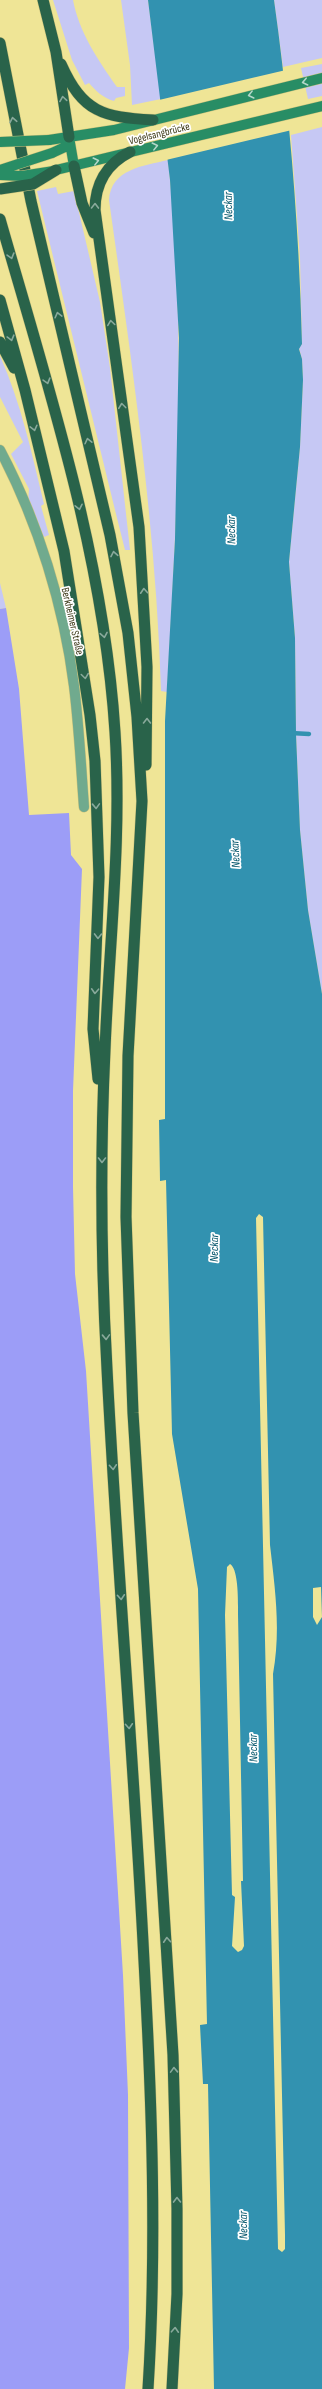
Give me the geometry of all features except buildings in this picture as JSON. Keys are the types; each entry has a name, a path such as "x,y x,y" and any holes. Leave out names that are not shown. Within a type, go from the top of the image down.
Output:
{"highway":[{"path":"43,0 56,52 69,138"},
{"path":"0,44 30,200 94,464 120,585 128,633 137,717 142,801"},
{"path":"56,52 70,81 80,96 97,111 113,116 153,120"},
{"path":"130,152 117,158 103,175 96,194 98,245 112,323 139,527 143,568 147,667 147,749 142,801 128,1056 126,1224 133,1413 173,2047 177,2294 172,2389"},
{"path":"74,166 82,203 98,245"},
{"path":"0,190 33,184 56,170"},
{"path":"0,219 54,407 78,502 98,600 111,686 117,774 117,843 102,1121 102,1209 107,1368 149,2058 153,2211 153,2291 148,2389"},
{"path":"0,300 25,390 68,569 90,715 95,761 99,877 93,1029 102,1121"},
{"path":"0,342 25,390"}],"main road":[{"name":"Vogelsangbrücke","path":"0,142 69,138 114,130 322,78"},
{"name":"Vogelsangbrücke","path":"130,152 322,106"},
{"path":"0,170 52,153 65,147 69,138"},
{"path":"69,138 74,166"},
{"name":"Vogelsangbrücke","path":"0,176 22,176 117,158"}],"street":[{"name":"Berkheimer Straße","path":"0,450 39,544 62,619 74,687 84,807"}],"shaded area":[{"path":"53,0 73,0 80,23 90,45 117,87 125,87 125,96 116,98 114,101 100,94 89,83 85,85 72,60"},
{"path":"121,0 148,0 161,99 132,105 130,65"},
{"path":"274,0 322,0 322,58 283,67"},
{"path":"322,64 322,96 308,99 301,68"},
{"path":"322,127 322,994 308,910 300,830 296,734 295,638 289,562 300,447 303,380 302,359 299,348 302,344 300,258 291,135"},
{"path":"168,160 174,226 179,359 177,493 167,692 161,691 154,568 142,445 109,200 111,190 122,175 139,167"},
{"path":"56,187 58,194 74,191 100,302 110,368 130,550 125,550 37,191"},
{"path":"0,356 20,410 35,466 44,504 41,506 49,535 44,537 28,503 29,489 11,454 23,442 0,397"},
{"path":"0,583 6,608 0,609"},
{"path":"6,608 19,689 29,815 69,813 71,855 82,869 73,1091 75,1274 86,1371 123,1975 128,2095 129,2348 125,2389 0,2389 0,609"}],"water":[{"name":"Neckar","path":"148,0 274,0 285,86 293,172 299,258 302,344 299,349 302,359 303,380 300,447 289,562 295,638 296,734 300,830 308,910 322,994 322,1617 322,2389 214,2389 208,2084 203,2084 200,2025 207,2024 198,1589 172,1434 166,1180 160,1181 159,1120 165,1119 165,721 175,539 179,338 170,180","holes":["259,1214 263,1217 270,1545 277,1625 277,1641 273,1674 285,2235 285,2249 282,2252 278,2249 256,1218","230,1564 233,1567 238,1595 243,1881 241,1881 244,1946 242,1950 238,1952 232,1946 235,1897 232,1895 225,1615 227,1567","321,1587 322,1617 317,1625 313,1617 313,1588"]}],"pier":[{"path":"286,70 292,130 166,160 159,100"}],"waterway":[{"path":"291,733 309,734"}]}
